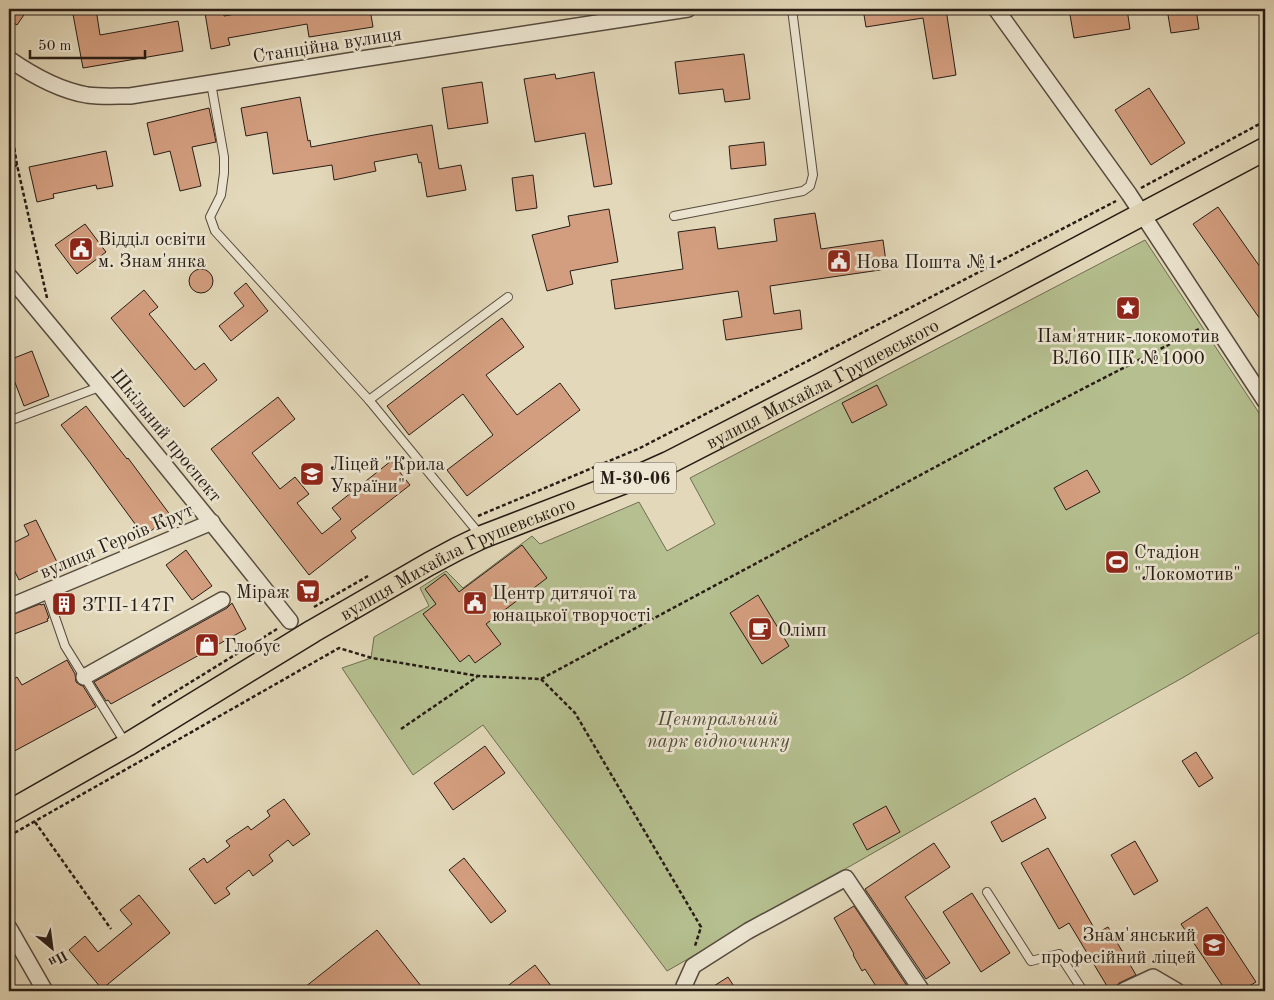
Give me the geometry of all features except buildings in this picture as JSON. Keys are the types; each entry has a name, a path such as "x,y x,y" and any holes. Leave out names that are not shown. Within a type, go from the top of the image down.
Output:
{"main road":[{"name":"вулиця Михайла Грушевського","path":"9,812 127,745 313,630 457,549 482,537 668,464 1265,148"}],"street":[{"name":"Станційна вулиця","path":"9,58 30,74 68,90 87,95 130,96 688,9"},
{"path":"996,9 1129,194 1265,401"},
{"name":"Шкільний проспект","path":"9,276 102,386 290,621"},
{"name":"вулиця Героїв Крут","path":"9,607 212,522"},
{"path":"84,677 222,600"},
{"path":"683,989 693,966 748,931 846,878 922,991"},
{"path":"9,928 45,991"},
{"path":"1123,991 1153,977 1177,991"}],"lane":[{"path":"674,216 804,191 810,186 813,175 792,9"},
{"path":"211,83 224,157 221,195 210,217 215,231 369,400 482,537"},
{"path":"369,400 508,297"},
{"path":"9,421 102,386"},
{"path":"46,591 65,646 127,745"},
{"path":"987,892 1032,961 1059,954 1083,991"}],"path":[{"path":"9,116 17,165 47,298"},
{"path":"468,520 640,448 1265,122"},
{"path":"9,169 17,165"},
{"path":"9,836 338,648 372,658 478,676 542,679 1024,420 1214,322"},
{"path":"400,729 478,676"},
{"path":"542,679 575,713 701,927 694,952"},
{"path":"35,822 111,929"}],"green space":[{"name":"Центральний парк відпочинку","path":"1145,240 1265,422 1265,629 667,971 483,725 413,775 342,668 371,658 374,637 429,606 420,588 446,571 463,588 532,536 540,544 639,502 667,551 715,524 690,478"}],"place":[{"name":"Відділ освіти м. Знам'янка","path":"81,249"},
{"name":"Нова Пошта №1","path":"839,261"},
{"name":"Пам'ятник-локомотив ВЛ60 ПК №1000","path":"1128,308"},
{"name":"Ліцей \"Крила України\"","path":"312,474"},
{"name":"Стадіон \"Локомотив\"","path":"1117,562"},
{"name":"Міраж","path":"308,591"},
{"name":"Центр дитячої та юнацької творчості","path":"475,603"},
{"name":"ЗТП-147Г","path":"64,604"},
{"name":"Олімп","path":"760,629"},
{"name":"Глобус","path":"207,645"},
{"name":"Знам'янський професійний ліцей","path":"1214,945"}]}
